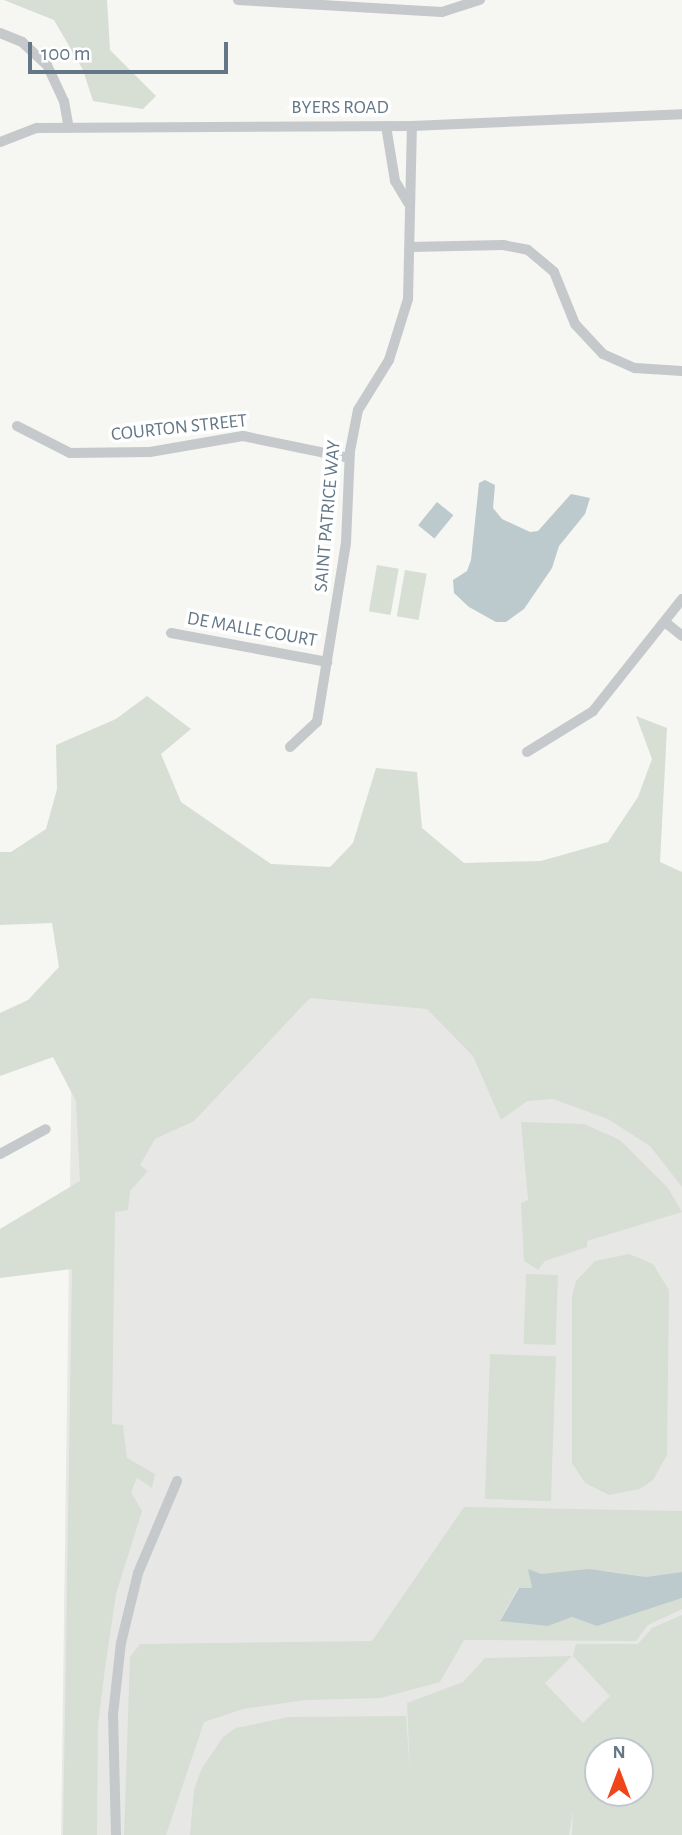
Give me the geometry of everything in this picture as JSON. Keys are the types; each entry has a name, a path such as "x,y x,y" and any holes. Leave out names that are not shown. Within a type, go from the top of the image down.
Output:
{"street":[{"path":"237,0 442,12 480,0"},
{"path":"0,33 22,42 47,65 64,101 69,128"},
{"name":"BYERS ROAD","path":"0,142 37,128 412,126 682,113"},
{"name":"SAINT PATRICE WAY","path":"386,126 395,181 408,203"},
{"name":"SAINT PATRICE WAY","path":"290,747 306,737 317,722 346,542 349,458 358,411 402,329 410,247 408,203 414,180 412,126"},
{"path":"410,247 503,244 528,250 554,272 575,324 603,354 635,368 682,371"},
{"name":"COURTON STREET","path":"17,426 71,453 150,452 243,436 349,458"},
{"path":"527,752 560,736 593,711 682,599"},
{"path":"665,622 682,636"},
{"name":"DE MALLE COURT","path":"171,633 327,662"},
{"path":"0,1154 46,1129"},
{"path":"116,1835 113,1715 121,1643 138,1573 177,1481"}],"shaded area":[{"path":"4,0 107,0 110,50 156,96 143,109 93,101 83,70 54,20"},
{"path":"485,480 495,485 493,508 502,519 530,532 538,531 571,494 590,498 585,514 559,546 552,568 524,609 506,622 496,622 469,607 454,593 453,580 467,571 471,560 479,483"},
{"path":"437,502 453,515 434,539 418,525"},
{"path":"377,565 399,569 391,615 369,611"},
{"path":"405,570 427,574 419,620 397,616"},
{"path":"147,696 191,729 161,754 181,802 271,864 330,867 353,843 376,768 417,772 422,828 464,863 541,861 608,842 638,797 652,759 636,716 667,728 660,862 682,872 682,1187 650,1146 608,1119 553,1099 527,1101 501,1120 473,1056 427,1009 310,998 194,1121 155,1139 140,1165 148,1171 130,1191 128,1210 115,1212 112,1424 123,1425 127,1458 155,1474 152,1488 137,1478 131,1492 142,1511 116,1594 105,1668 98,1725 97,1835 63,1835 72,1269 0,1278 0,1229 80,1181 76,1101 53,1057 0,1076 0,1013 28,1000 59,967 52,923 0,925 0,852 11,852 46,829 57,789 56,745 116,719"},
{"path":"73,970 682,970 682,1835 61,1835"},
{"path":"521,1122 584,1124 620,1140 668,1188 682,1212 587,1241 587,1247 545,1261 538,1270 524,1261 521,1203 528,1200"},
{"path":"629,1254 653,1264 669,1290 667,1455 653,1480 640,1489 609,1495 585,1483 572,1463 572,1296 576,1281 595,1261"},
{"path":"526,1274 558,1275 556,1345 524,1344"},
{"path":"490,1354 556,1356 551,1501 485,1499"},
{"path":"464,1507 682,1511 682,1572 646,1577 607,1571 541,1574 529,1570 532,1588 518,1588 500,1620 548,1626 572,1617 597,1626 682,1598 682,1609 648,1625 636,1641 464,1640 440,1682 381,1698 305,1700 243,1709 204,1722 166,1835 124,1835 130,1657 140,1644 372,1641"},
{"path":"528,1569 541,1574 589,1569 646,1577 682,1572 682,1598 597,1626 572,1617 548,1626 500,1621 519,1588 532,1588"},
{"path":"682,1615 682,1835 572,1835 573,1811 569,1835 190,1835 194,1789 202,1768 223,1737 236,1728 289,1717 406,1716 410,1772 407,1703 463,1682 485,1658 572,1656 545,1683 583,1723 610,1696 573,1656 576,1644 638,1644 652,1628"}]}
